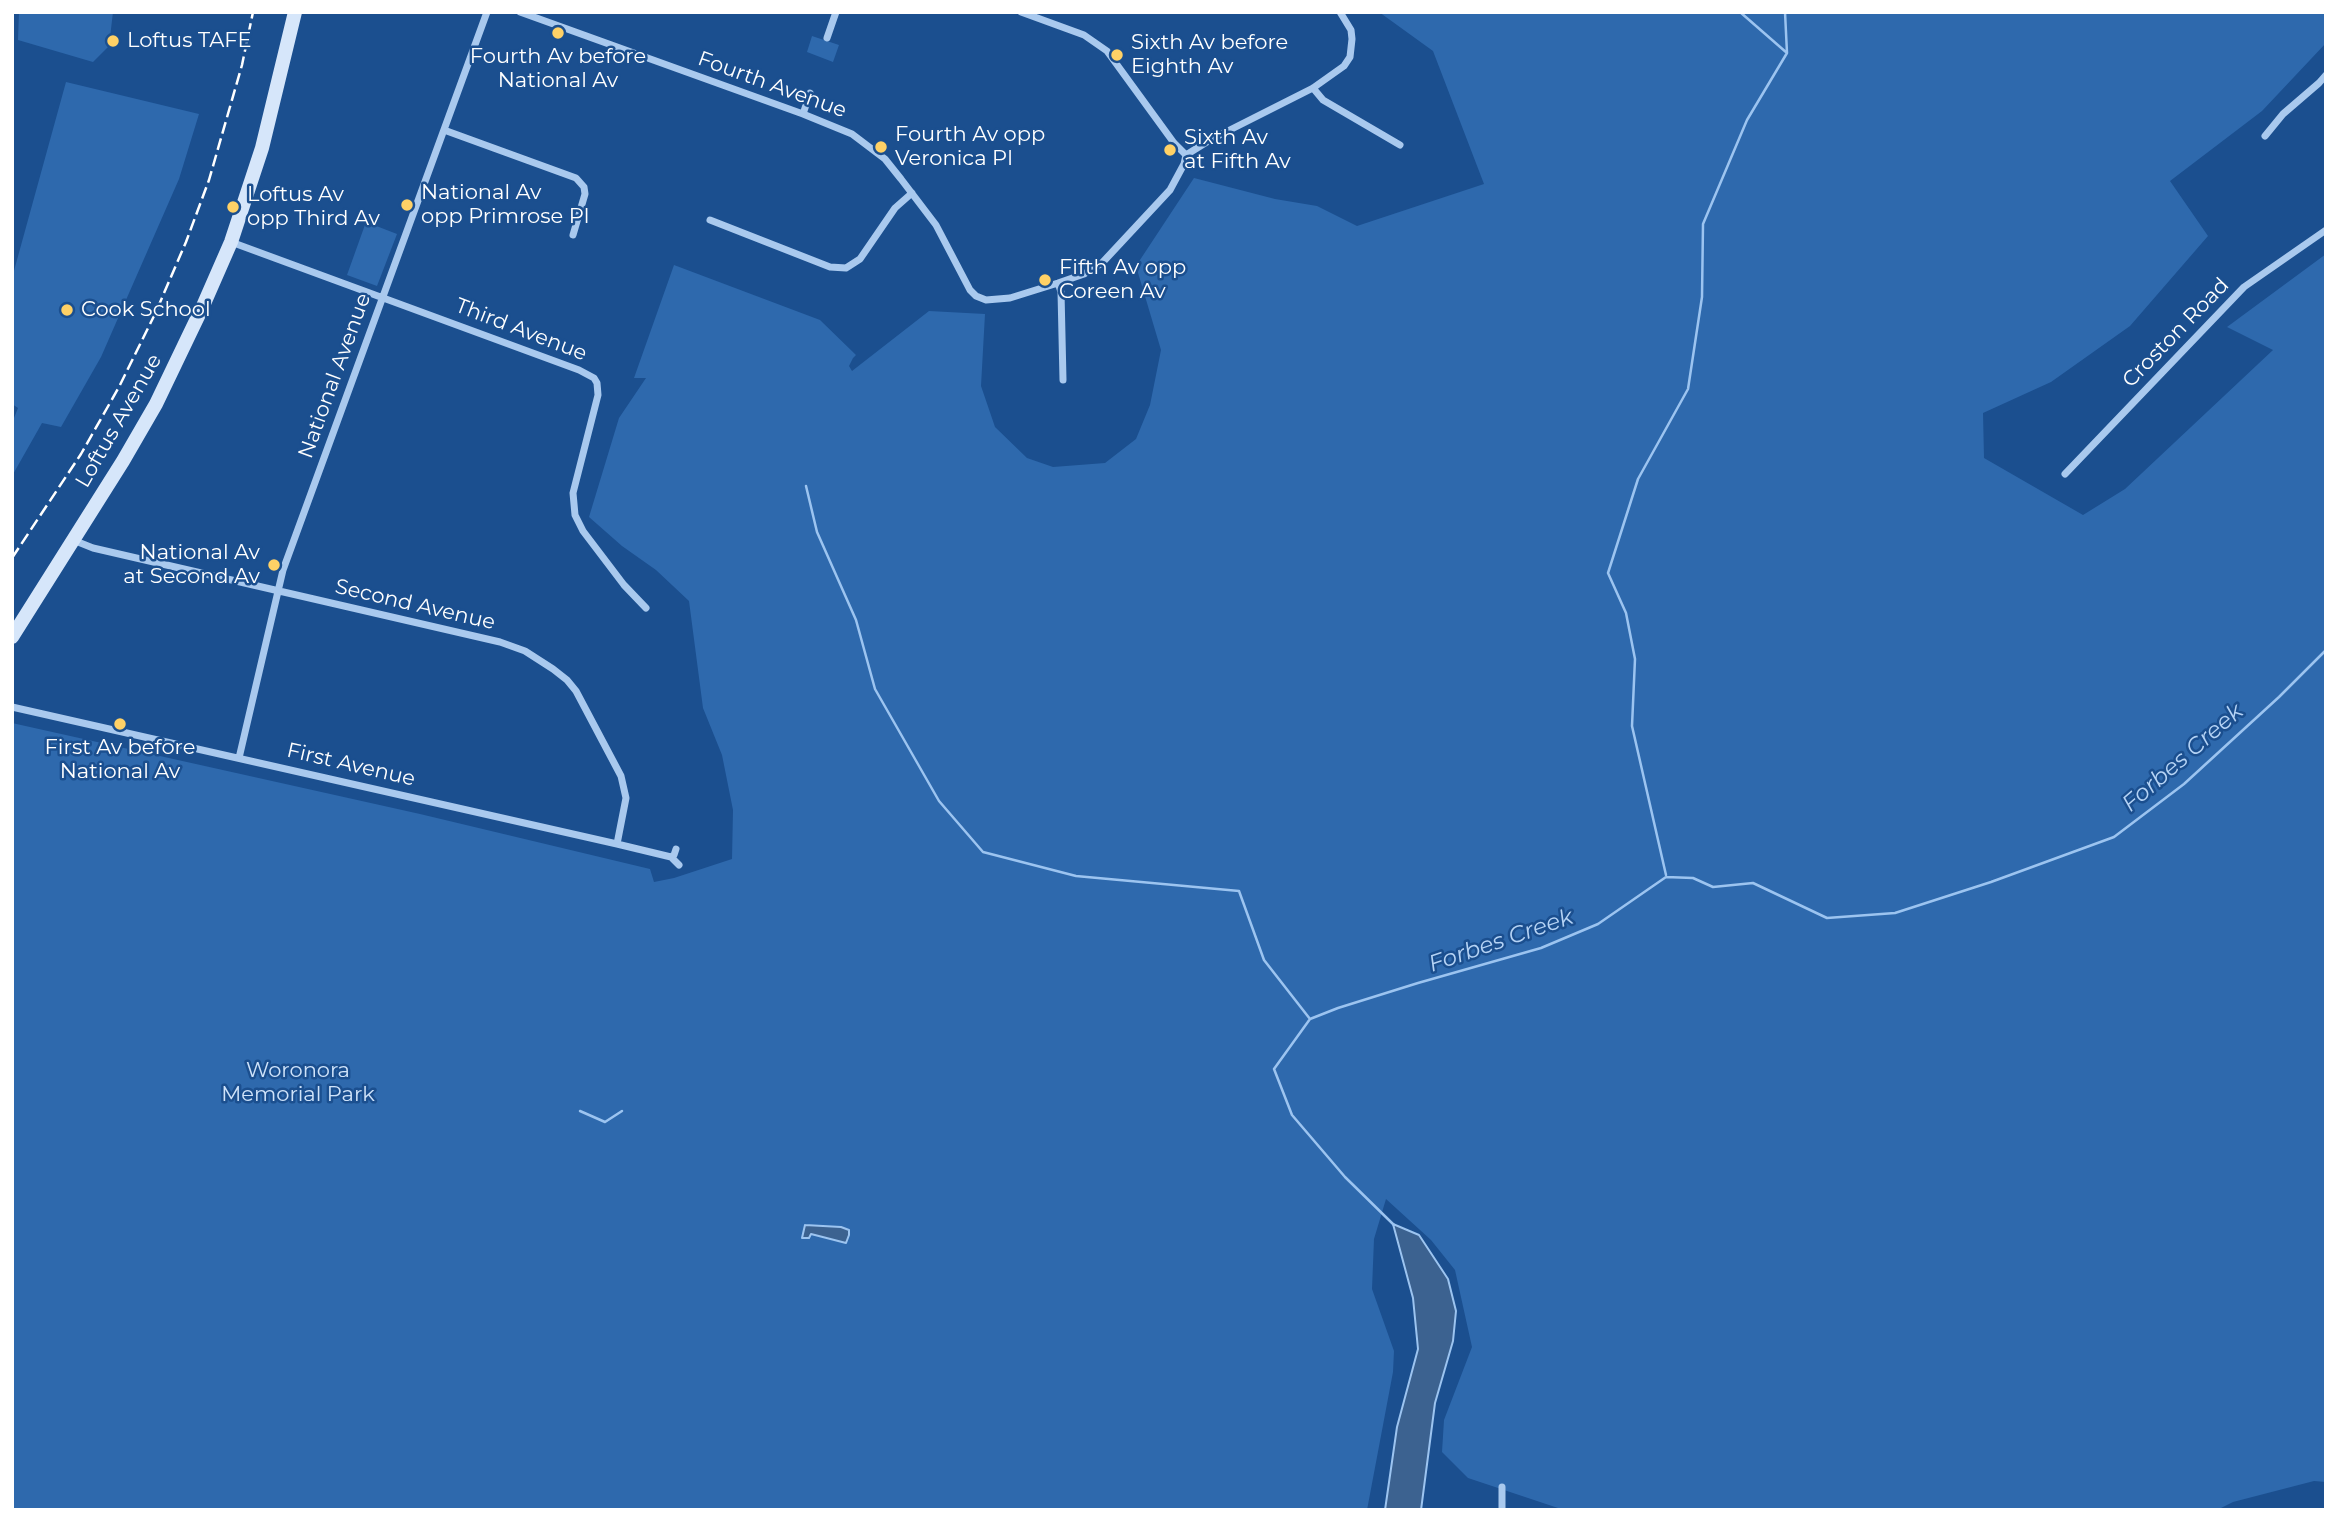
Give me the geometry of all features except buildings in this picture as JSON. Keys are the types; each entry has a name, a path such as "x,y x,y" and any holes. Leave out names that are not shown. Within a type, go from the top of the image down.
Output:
{"street":[{"name":"Loftus Avenue","path":"12,637 156,404 183,351 230,242 262,148 295,12"},
{"name":"National Avenue","path":"239,758 276,592 487,12"},
{"name":"Fourth Avenue","path":"520,12 852,134 885,159 912,193 936,225 970,290 981,299 992,301 1010,298 1058,283"},
{"path":"827,38 836,12"},
{"path":"1021,12 1084,35 1107,51 1174,143 1186,155"},
{"path":"1063,380 1061,292 1058,283 1084,274 1110,257 1170,190 1186,155 1336,74 1350,57 1352,48 1351,30 1340,12"},
{"path":"2265,136 2283,114 2326,75"},
{"path":"1313,88 1323,100 1400,145"},
{"path":"803,114 810,93"},
{"path":"444,130 576,178 584,187 585,194 573,235"},
{"path":"710,220 830,267 846,268 860,259 895,208 912,193"},
{"name":"Croston Road","path":"2065,474 2244,288 2326,230"},
{"name":"Third Avenue","path":"230,242 579,370 594,378 598,395 573,493 575,515 583,531 624,585 646,608"},
{"name":"Second Avenue","path":"73,540 84,546 499,642 525,651 553,669 576,691 625,786 625,809 617,844"},
{"name":"First Avenue","path":"12,707 671,857"},
{"path":"676,849 671,857 679,865"},
{"path":"1502,1488 1502,1510"}],"green space":[{"path":"19,12 113,12 109,46 93,62 18,40"},
{"name":"Woronora Memorial Park","path":"1379,12 2326,12 2326,43 2262,111 2170,181 2208,236 2130,326 2051,382 1983,413 1984,458 2083,515 2125,489 2273,350 2227,327 2326,254 2326,1482 2314,1481 2233,1502 2217,1510 1564,1510 1468,1478 1442,1452 1444,1420 1472,1347 1455,1270 1431,1240 1386,1199 1374,1239 1372,1289 1394,1351 1393,1372 1367,1510 12,1510 12,723 420,814 650,869 654,882 732,859 733,810 722,755 703,708 689,601 656,570 622,546 589,517 619,418 646,378 634,378 674,265 820,320 856,355 849,366 852,371 929,311 985,314 981,386 995,427 1027,458 1053,467 1105,463 1136,439 1150,405 1161,350 1136,266 1194,178 1275,199 1317,206 1357,226 1484,184 1433,51"},
{"path":"812,36 839,45 833,62 807,52"},
{"path":"66,82 199,114 179,179 101,357 61,427 42,423 12,476 12,423 18,408 12,404 12,278"},
{"path":"366,222 397,234 377,286 347,275"}],"shaded area":[{"path":"1393,1224 1419,1235 1448,1279 1456,1311 1453,1341 1435,1403 1421,1510 1385,1510 1397,1427 1418,1349 1413,1298"},
{"path":"805,1225 841,1227 849,1230 849,1235 846,1243 811,1234 809,1238 802,1238"}],"waterway":[{"path":"1740,12 1787,53"},
{"path":"1666,875 1632,726 1635,659 1626,613 1608,573 1638,479 1688,389 1702,297 1703,224 1747,120 1787,53 1785,12"},
{"path":"806,486 817,532 856,620 875,689 939,801 983,852 1076,876 1239,891 1264,960 1310,1019"},
{"name":"Forbes Creek","path":"1394,1225 1345,1177 1292,1115 1274,1069 1310,1019 1418,983 1541,948 1598,924 1666,877 1693,878 1713,887 1753,883 1827,918 1895,913 1991,882 2114,837 2184,784 2326,650"},
{"path":"580,1111 605,1122 622,1111"}],"railway":[{"path":"12,558 81,454 119,387 155,314 209,180 242,65 253,12"}],"place":[{"name":"Fourth Av before National Av","path":"558,33"},
{"name":"Loftus TAFE","path":"113,41"},
{"name":"Sixth Av before Eighth Av","path":"1117,55"},
{"name":"Fourth Av opp Veronica Pl","path":"881,147"},
{"name":"Sixth Av at Fifth Av","path":"1170,150"},
{"name":"National Av opp Primrose Pl","path":"407,205"},
{"name":"Loftus Av opp Third Av","path":"233,207"},
{"name":"Fifth Av opp Coreen Av","path":"1045,280"},
{"name":"Cook School","path":"67,310"},
{"name":"National Av at Second Av","path":"274,565"},
{"name":"First Av before National Av","path":"120,724"}]}
